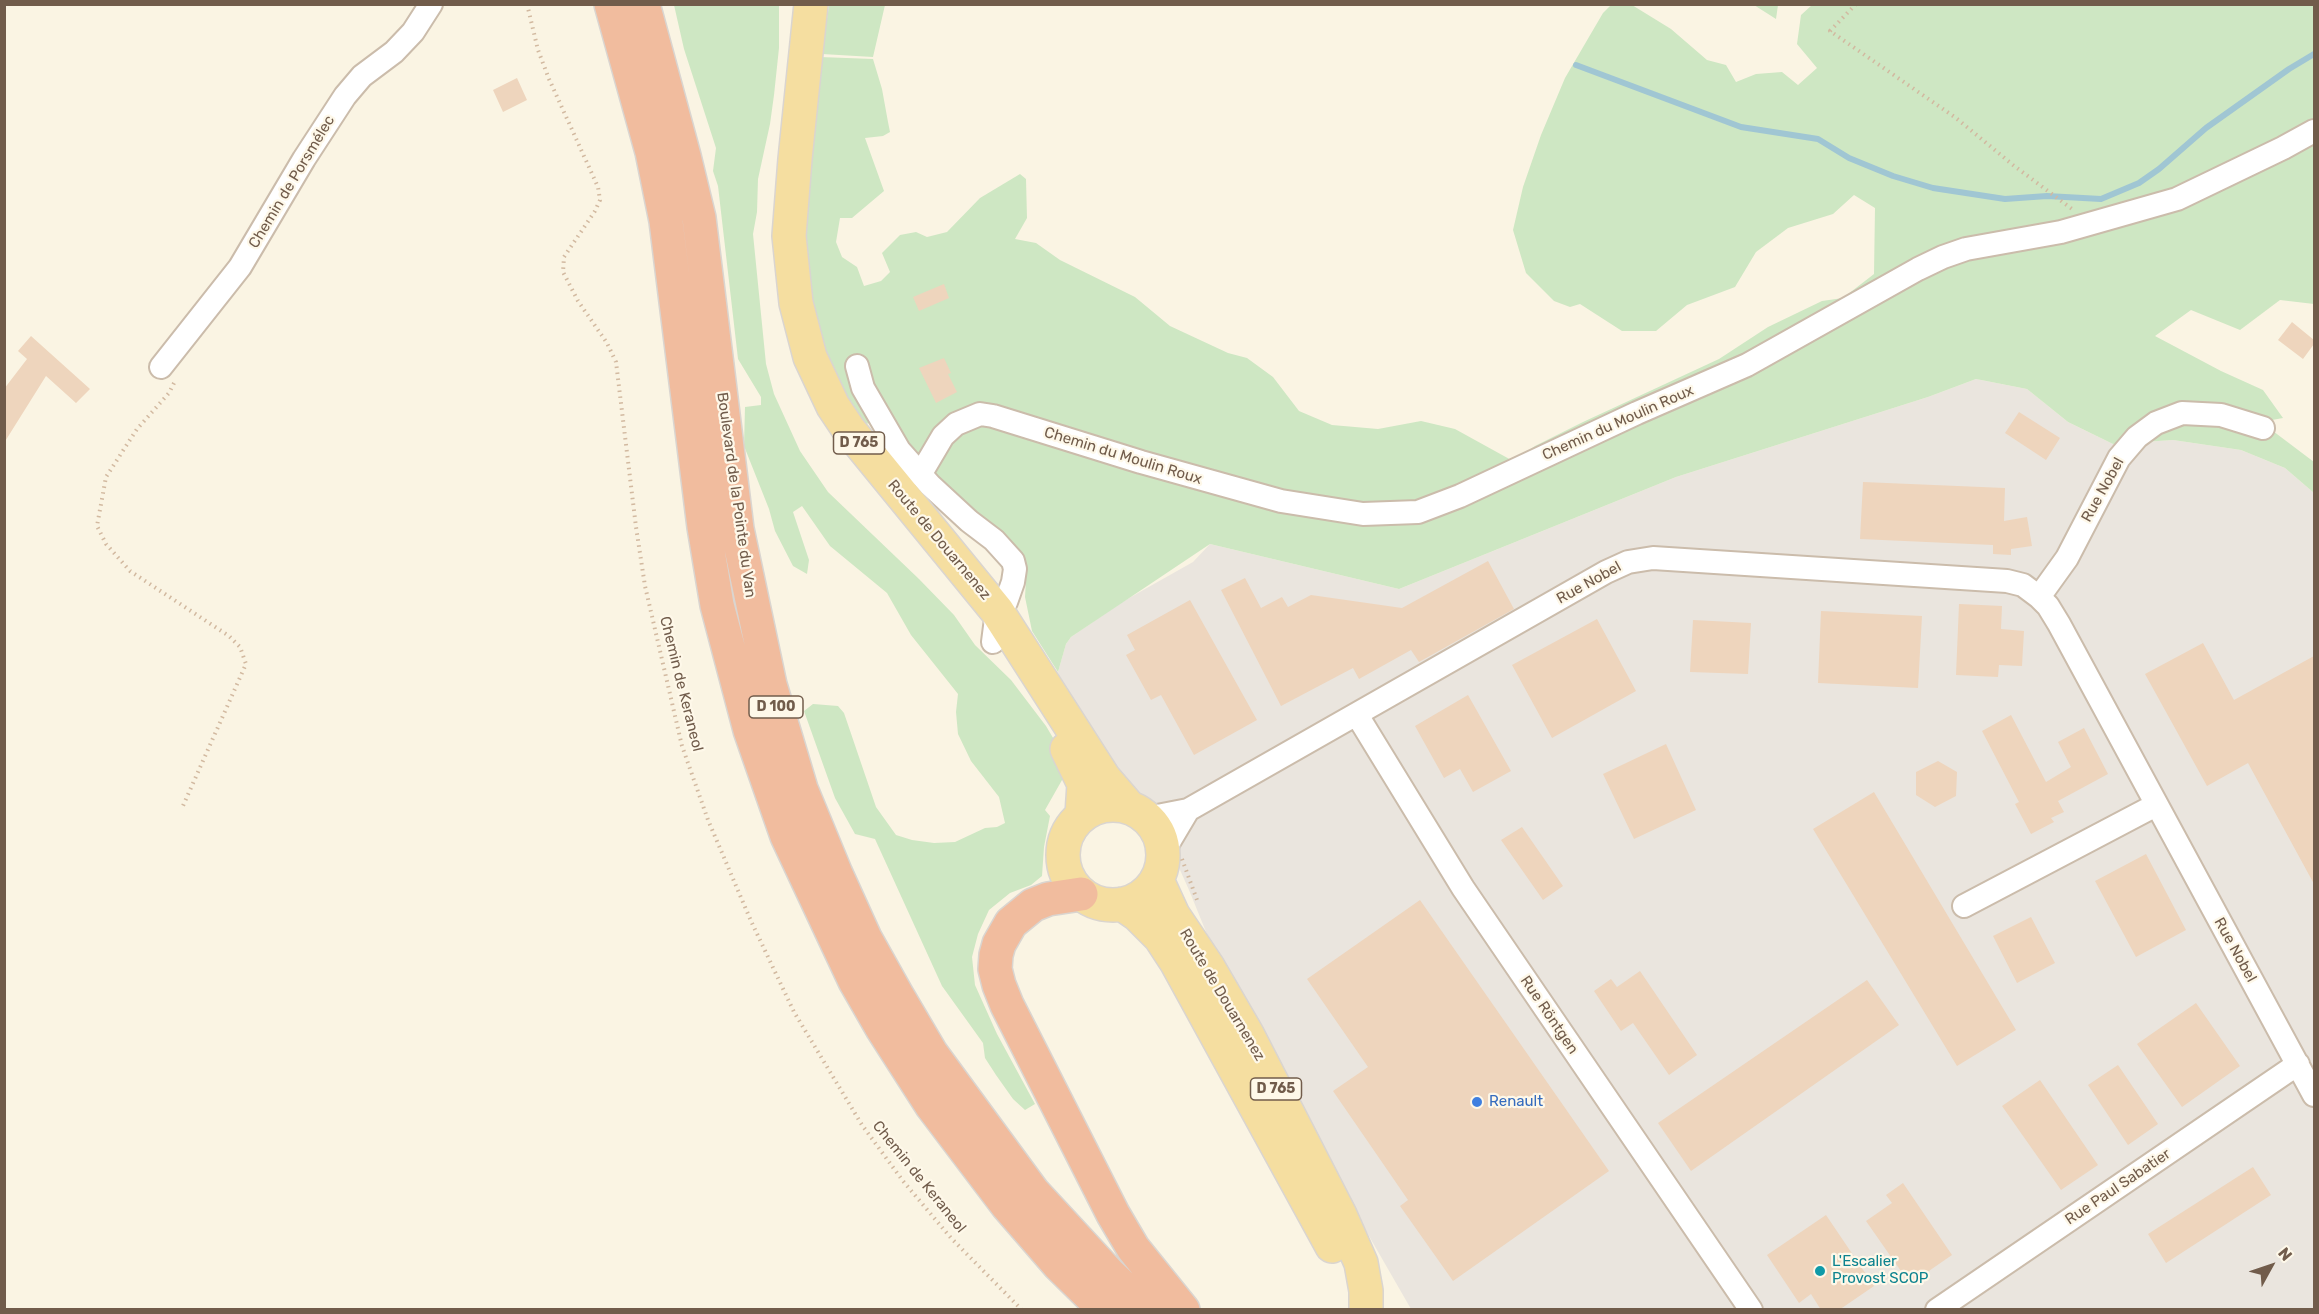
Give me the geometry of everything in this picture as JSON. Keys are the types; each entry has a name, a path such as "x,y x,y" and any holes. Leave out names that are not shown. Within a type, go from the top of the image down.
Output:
{"highway":[{"name":"D 100","path":"611,4 652,152 666,222 704,527 717,604 750,730 783,826 859,989 932,1106 1013,1213 1105,1310"},
{"name":"Boulevard de la Pointe du Van","path":"643,4 699,218 737,529 770,685 801,789 836,874 866,938 931,1053 1033,1192 1109,1274 1147,1310"},
{"path":"1081,894 1048,899 1033,905 1011,923 999,944 995,969 1006,1005 1113,1214 1133,1248 1183,1310"}],"main road":[{"name":"Route de Douarnenez","path":"794,4 774,210 775,274 786,334 797,367 823,423 940,566 995,627 1074,762 1084,784 1082,815"},
{"name":"Route de Douarnenez","path":"812,4 789,236 791,271 801,329 822,384 849,430 1104,778 1138,812"},
{"path":"1113,804 1138,812 1155,827 1160,866 1148,891 1136,900 1122,904 1101,904 1081,894 1068,876 1063,855 1068,833 1082,815 1096,807 1113,804"},
{"name":"Route de Douarnenez","path":"1160,866 1173,915 1208,966 1247,1034 1340,1215 1361,1263 1366,1291 1366,1310"},
{"name":"Route de Douarnenez","path":"1122,904 1138,915 1160,937 1177,963 1330,1242 1345,1276 1355,1310"}],"street":[{"name":"Chemin de Porsmélec","path":"169,372 240,267 304,159 345,96 362,76 407,39 431,4"},
{"name":"Chemin du Moulin Roux","path":"920,475 943,436 956,424 980,414 1281,501 1363,514 1418,512 1460,496 1637,413 1747,365 1943,257 1966,249 2061,232 2177,199 2314,131"},
{"path":"857,366 863,388 898,450 920,475 962,515 994,540 1013,561 1015,574 1011,590 995,627"},
{"name":"Rue Nobel","path":"2039,597 2067,558 2119,458 2137,437 2162,420 2182,413 2221,415 2263,428"},
{"name":"Rue Nobel","path":"1138,812 1188,810 1606,572 1639,559 1653,558 2007,581 2023,585 2039,597 2048,606 2059,624 2314,1095"},
{"name":"Rue Röntgen","path":"1357,715 1463,888 1751,1310"},
{"path":"1964,906 2156,805"},
{"name":"Rue Nobel","path":"1160,866 1188,810"},
{"name":"Rue Paul Sabatier","path":"1937,1310 2298,1064"}],"path":[{"name":"Chemin de Keraneol","path":"527,4 538,50 549,79 598,187 600,200 596,211 564,257 563,272 578,301 607,343 616,362 645,586 682,746 708,820 751,921 790,1003 810,1041 856,1116 903,1181 937,1221 1022,1310"},
{"path":"1856,4 1830,30 1956,118 2013,165 2092,224"},
{"path":"169,372 169,393 137,429 106,477 97,526 106,544 130,571 229,636 240,647 246,664 182,808"}],"shaded area":[{"path":"1976,379 2027,389 2068,422 2113,444 2173,440 2241,450 2285,468 2314,493 2314,1309 1411,1309 1235,1003 1151,805 1116,777 1064,697 1058,672 1066,644 1071,637 1122,602 1193,562 1210,544 1399,589 1676,477 1928,397"}],"green space":[{"path":"674,5 779,5 779,48 774,95 758,179 757,212 753,234 766,364 774,394 800,451 828,492 919,579 954,615 975,645 1011,680 1046,726 1062,753 1066,773 1045,810 1050,816 1044,847 1042,876 1031,885 1010,893 989,910 978,934 972,957 975,985 997,1034 1035,1104 1025,1110 1013,1099 996,1075 985,1058 983,1043 942,986 875,839 855,834 835,798 804,711 813,704 838,706 844,713 876,807 896,835 934,843 955,842 985,828 997,827 1005,823 999,797 971,761 958,734 956,712 958,694 911,635 887,593 830,546 802,506 793,512 809,560 807,574 793,566 775,531 769,509 744,446 745,407 761,405 761,397 738,359 718,186 713,171 716,148 684,49"},
{"path":"829,5 885,5 873,57 822,54"},
{"path":"1611,5 1632,5 1671,29 1707,60 1726,65 1736,82 1756,74 1782,72 1798,85 1817,68 1797,44 1801,15 1812,5 2314,5 2314,304 2280,300 2240,330 2191,310 2155,336 2263,390 2283,418 2261,422 2314,462 2314,493 2285,468 2241,450 2173,440 2113,444 2068,422 2027,389 1976,379 1928,397 1676,477 1399,589 1210,544 1071,637 1066,644 1058,672 1032,631 1025,597 1026,580 1023,564 885,421 864,424 846,401 825,363 809,301 803,221 820,57 873,59 882,89 890,132 883,136 865,138 884,191 852,218 840,218 836,242 842,257 857,267 864,286 881,281 890,272 882,253 900,235 916,232 927,237 947,232 980,198 1020,174 1026,179 1027,218 1015,239 1036,243 1060,260 1135,297 1170,326 1228,353 1247,358 1273,377 1299,411 1332,425 1378,429 1421,421 1455,429 1513,461 1535,446 1583,422 1719,359 1768,327 1822,301 1843,298 1874,274 1875,208 1854,195 1833,214 1788,228 1756,252 1735,287 1687,305 1656,331 1622,331 1580,304 1570,307 1554,301 1526,273 1513,230 1523,187 1541,135 1565,78 1603,13"},
{"path":"1754,5 1778,5 1776,19"}],"building":[{"path":"517,78 527,100 503,112 493,90"},
{"path":"944,284 949,298 919,311 913,297"},
{"path":"2292,322 2314,340 2314,344 2303,359 2278,340"},
{"path":"31,336 90,389 76,403 46,376 4,443 4,389 27,359 18,351"},
{"path":"944,358 951,373 948,374 957,392 936,403 919,368"},
{"path":"2019,412 2060,438 2046,460 2005,433"},
{"path":"1863,482 2005,488 2004,521 2027,517 2032,546 2011,549 2011,555 1993,554 1993,545 1860,539"},
{"path":"1488,561 1514,609 1419,662 1411,650 1359,679 1353,668 1281,706 1221,590 1245,578 1261,608 1282,597 1288,607 1311,595 1402,608"},
{"path":"1190,600 1257,720 1194,755 1161,695 1151,700 1126,655 1135,650 1127,635"},
{"path":"1959,604 2002,606 2001,629 2024,631 2022,666 1999,665 1998,677 1956,675"},
{"path":"1821,611 1922,616 1918,688 1818,683"},
{"path":"1597,619 1636,691 1552,738 1512,665"},
{"path":"1693,620 1751,623 1748,674 1690,672"},
{"path":"2203,643 2234,700 2314,656 2314,884 2248,763 2207,786 2145,674"},
{"path":"1468,695 1511,771 1473,792 1460,769 1444,778 1415,726"},
{"path":"2011,715 2046,782 2071,767 2058,742 2084,728 2108,774 2058,801 2064,812 2051,818 2054,822 2031,834 2015,804 2019,802 1982,731"},
{"path":"1666,744 1696,810 1634,839 1603,774"},
{"path":"1938,761 1957,772 1956,796 1935,807 1916,795 1916,772"},
{"path":"1874,792 2016,1030 1957,1066 1813,829"},
{"path":"1522,827 1563,886 1543,900 1501,840"},
{"path":"2146,854 2186,930 2136,957 2095,881"},
{"name":"Renault","path":"1420,900 1609,1171 1453,1281 1400,1206 1408,1200 1333,1091 1368,1067 1307,979"},
{"path":"2031,917 2055,963 2017,983 1993,936"},
{"path":"1640,971 1697,1055 1669,1075 1633,1023 1621,1031 1594,991 1611,979 1617,987"},
{"path":"1867,980 1899,1025 1691,1171 1658,1123"},
{"path":"2196,1003 2240,1066 2182,1107 2137,1044"},
{"path":"2118,1065 2158,1124 2128,1145 2088,1085"},
{"path":"2040,1080 2098,1165 2061,1190 2002,1106"},
{"path":"2253,1167 2271,1195 2166,1263 2148,1234"},
{"path":"1903,1183 1952,1255 1910,1284 1866,1221 1892,1203 1886,1195"},
{"name":"L'Escalier Provost SCOP","path":"1826,1215 1874,1286 1839,1310 1821,1310 1811,1294 1799,1303 1767,1255"}],"waterway":[{"path":"1576,65 1741,127 1818,139 1849,158 1893,176 1933,188 2005,199 2047,196 2101,199 2139,183 2159,169 2206,128 2314,54"}],"place":[{"name":"Renault","path":"1477,1102"},
{"name":"L'Escalier Provost SCOP","path":"1820,1271"}]}
